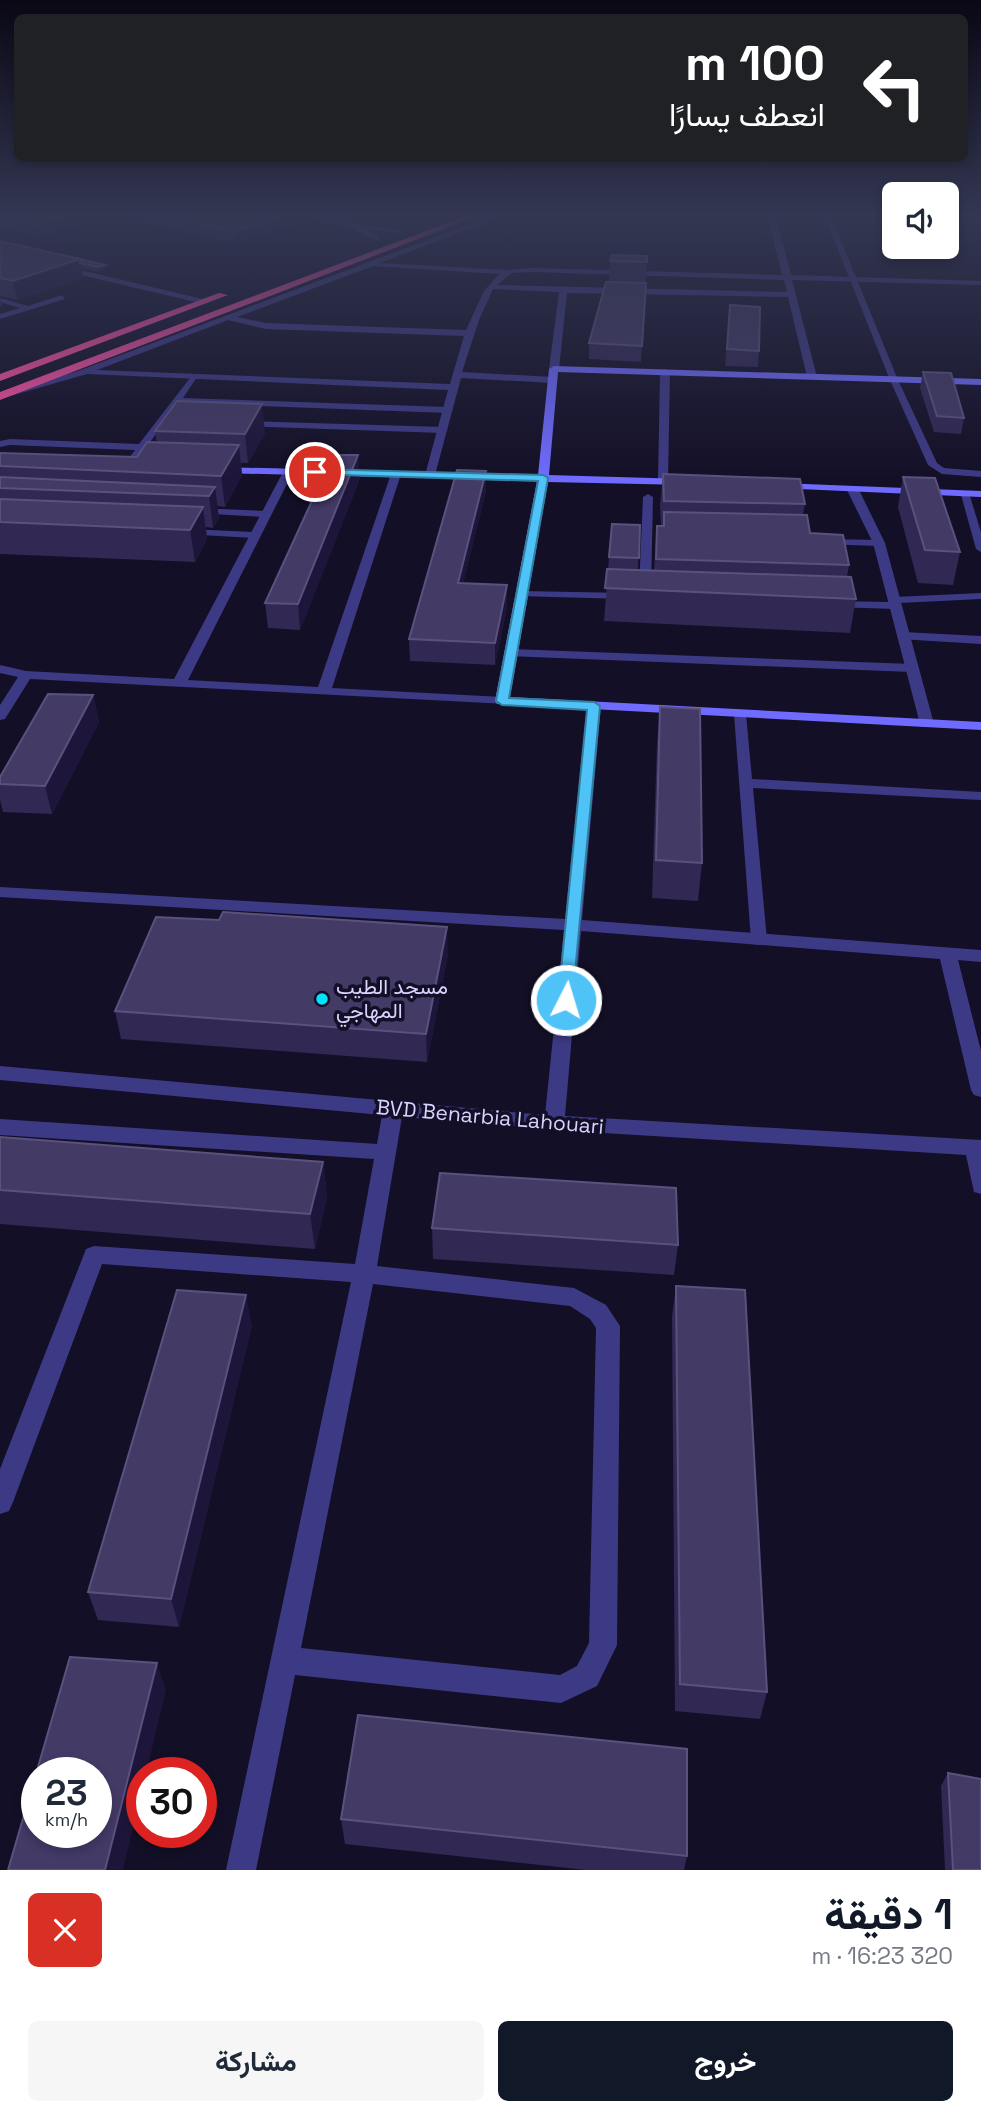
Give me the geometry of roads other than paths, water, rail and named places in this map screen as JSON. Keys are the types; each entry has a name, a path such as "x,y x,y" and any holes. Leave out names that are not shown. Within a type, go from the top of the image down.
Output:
{"highway":[{"path":"0,378 198,304"},
{"path":"0,396 241,304"}],"street":[{"path":"0,396 81,373 265,304"},
{"path":"430,475 468,333 484,304"},
{"path":"502,701 543,478 561,304"},
{"path":"794,304 812,377"},
{"path":"229,318 267,326 468,333"},
{"path":"81,373 454,387"},
{"path":"457,375 665,373 981,382"},
{"path":"663,481 665,373"},
{"path":"114,466 141,467"},
{"path":"207,469 704,483"},
{"path":"179,683 288,472"},
{"path":"324,691 396,474"},
{"path":"772,486 981,494"},
{"path":"853,490 879,543 927,724"},
{"path":"0,669 26,675 981,726"},
{"path":"0,716 26,675"},
{"path":"555,1123 594,706"},
{"path":"0,892 573,925 981,956"},
{"path":"947,954 981,1090"},
{"name":"BVD Benarbia Lahouari","path":"0,1073 555,1123 978,1148"},
{"path":"241,1870 364,1274 393,1109"},
{"path":"0,1127 385,1152"},
{"path":"978,1148 981,1186"},
{"path":"0,1502 94,1255 364,1274 574,1297 598,1312 608,1326 603,1645 587,1676 561,1689 284,1660"}],"lane":[{"path":"15,304 28,308"},
{"path":"0,317 40,304"},
{"path":"862,304 933,465 942,471 981,474"},
{"path":"127,467 193,377"},
{"path":"178,400 448,410"},
{"path":"162,422 176,422"},
{"path":"229,424 443,430"},
{"path":"0,444 10,442 142,447"},
{"path":"964,493 981,549"},
{"path":"645,597 648,497"},
{"path":"183,510 265,514"},
{"path":"173,531 254,535"},
{"path":"647,538 661,538"},
{"path":"811,542 879,543"},
{"path":"522,594 659,597"},
{"path":"826,603 895,603 981,596"},
{"path":"904,636 981,640"},
{"path":"511,653 912,668"},
{"path":"740,714 759,940"},
{"path":"746,783 981,796"}],"place":[{"name":"مسجد الطيب المهاجي","path":"322,999"}]}
